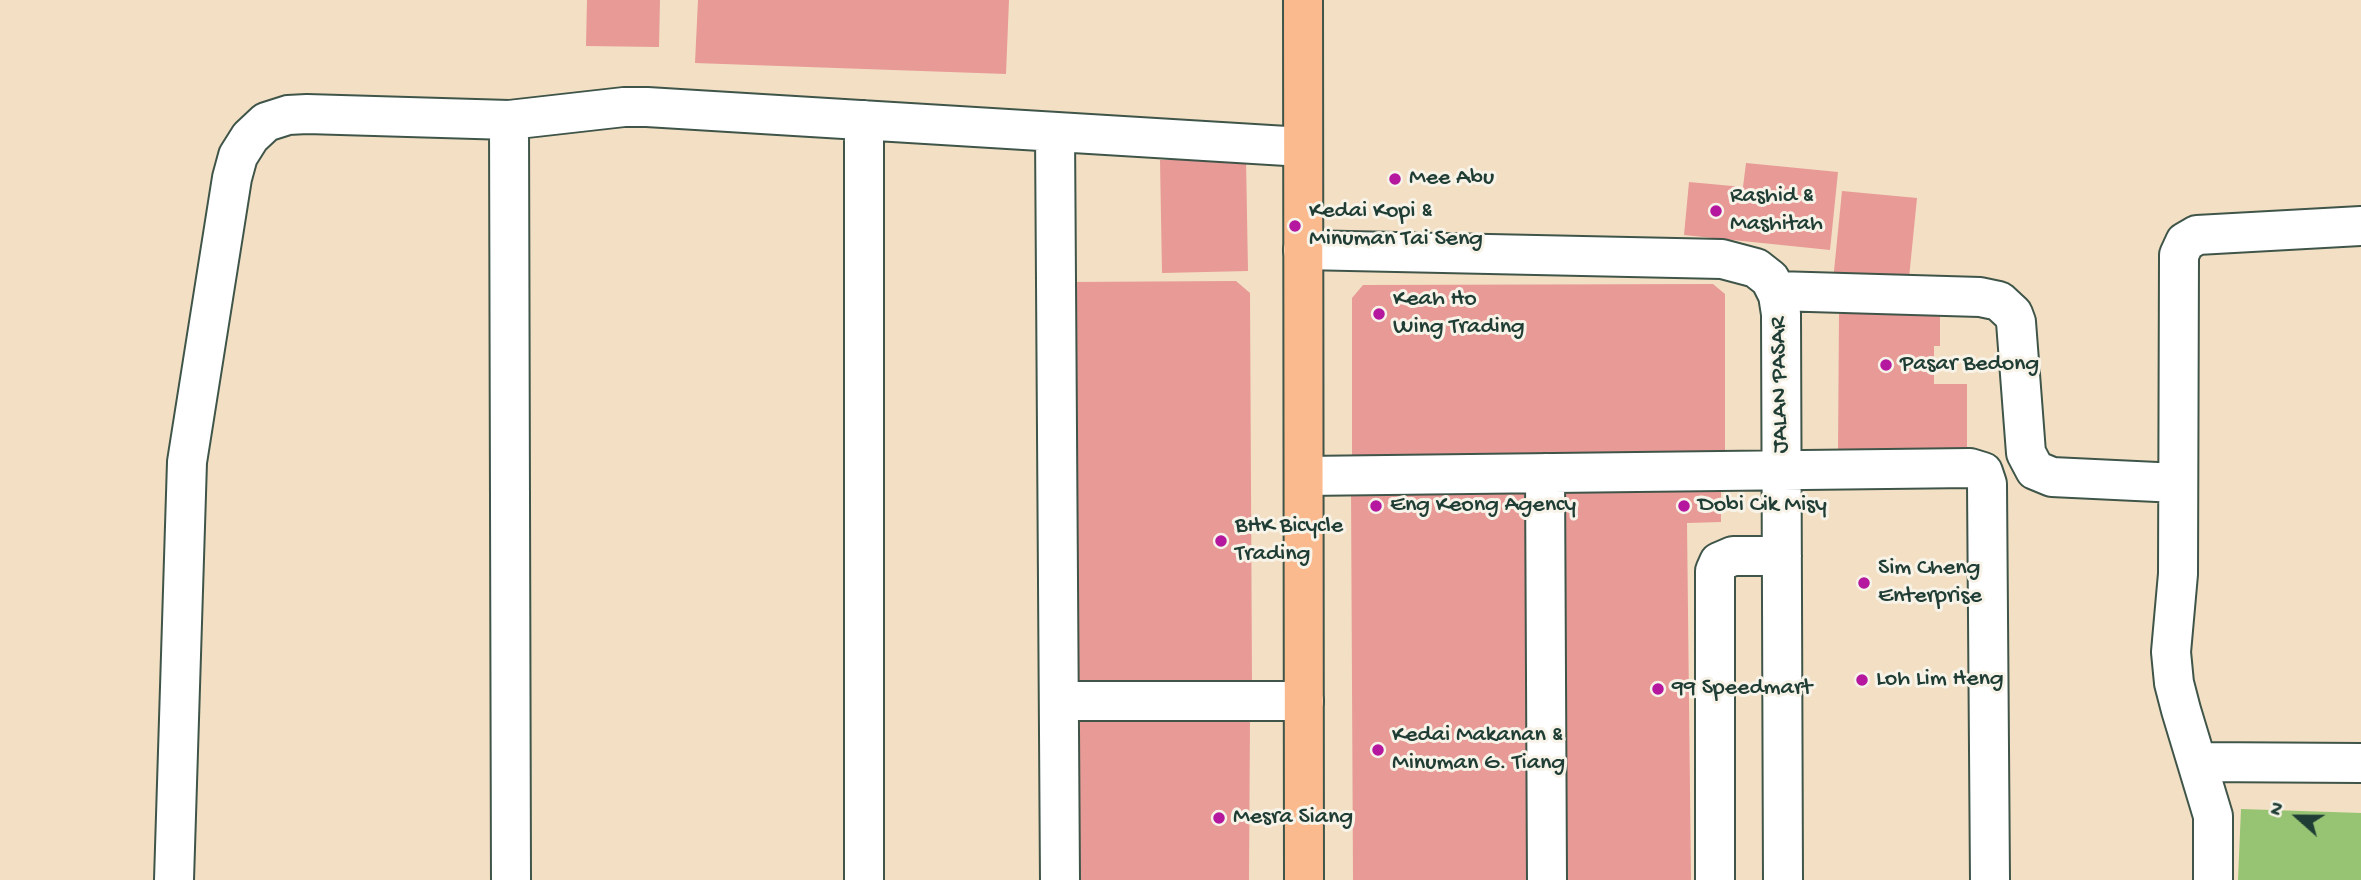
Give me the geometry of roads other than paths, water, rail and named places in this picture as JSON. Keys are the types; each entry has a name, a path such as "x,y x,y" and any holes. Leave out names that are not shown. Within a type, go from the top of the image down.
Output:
{"main road":[{"path":"1303,0 1304,880"}],"street":[{"path":"174,880 187,462 232,178 238,156 250,137 266,122 288,114 509,120 624,107 647,107 1303,147"},
{"path":"509,120 511,880"},
{"path":"864,120 864,880"},
{"path":"1055,132 1060,880"},
{"path":"2213,880 2213,816 2174,683 2171,652 2178,574 2179,255 2185,242 2197,235 2361,226"},
{"name":"JALAN PASAR","path":"1303,250 1722,259 1756,268 1770,279 1776,291 1781,314 1783,880"},
{"path":"1776,291 1980,297 1999,302 2013,314 2016,322 2026,453 2035,470 2052,477 2178,483"},
{"path":"1304,475 1970,468 1983,472 1987,484 1990,880"},
{"path":"1545,473 1547,880"},
{"path":"1714,880 1716,571 1719,562 1733,556 1783,556"},
{"path":"1059,701 1304,701"},
{"path":"2197,762 2361,763"}],"place":[{"name":"Mee Abu","path":"1395,179"},
{"name":"Rashid & Mashitah","path":"1716,211"},
{"name":"Kedai Kopi & Minuman Tai Seng","path":"1295,226"},
{"name":"Keah Ho Wing Trading","path":"1379,314"},
{"name":"Pasar Bedong","path":"1886,365"},
{"name":"Eng Keong Agency","path":"1376,506"},
{"name":"Dobi Cik Misy","path":"1684,506"},
{"name":"BHK Bicycle Trading","path":"1221,541"},
{"name":"Sim Cheng Enterprise","path":"1864,583"},
{"name":"Loh Lim Heng","path":"1862,680"},
{"name":"99 Speedmart","path":"1658,689"},
{"name":"Kedai Makanan & Minuman G. Tiang","path":"1378,750"},
{"name":"Mesra Siang","path":"1219,818"}]}
